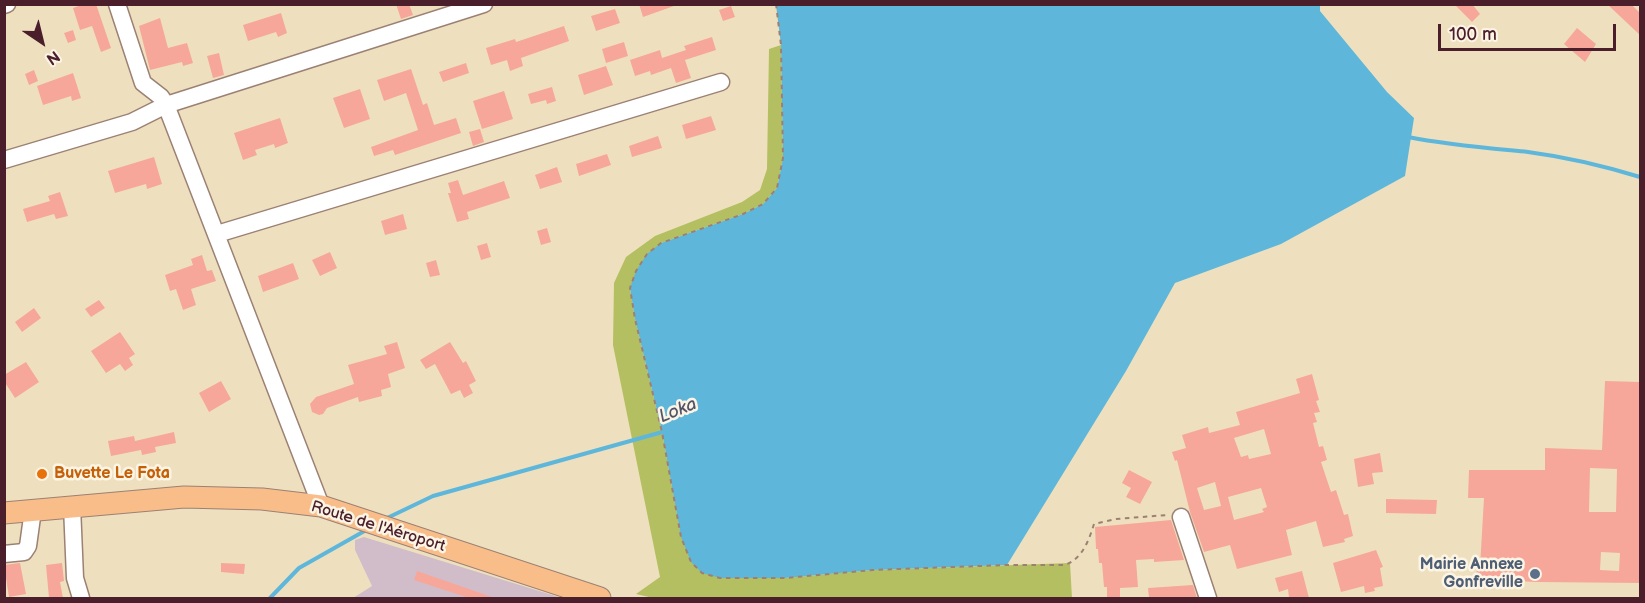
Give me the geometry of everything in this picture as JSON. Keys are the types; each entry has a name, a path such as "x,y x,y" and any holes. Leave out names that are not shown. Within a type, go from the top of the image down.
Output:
{"main road":[{"name":"Route de l'Aéroport","path":"4,513 183,497 262,499 321,506 600,598"}],"street":[{"path":"117,4 143,84 166,105 321,506"},
{"path":"4,160 132,122 166,105 484,4"},
{"path":"217,234 721,82"},
{"path":"72,506 75,578 81,598"},
{"path":"4,554 24,552 28,546 33,510"},
{"path":"1181,517 1208,598"}],"path":[{"path":"776,4 781,45 783,158 777,188 763,204 743,214 661,243 647,254 636,271 630,288 662,432 681,537 691,562 702,573 720,579 785,578 895,569 1064,566 1072,563 1088,543 1094,524 1116,519 1167,515 1181,517"}],"shaded area":[{"path":"364,537 562,598 353,598 372,586 355,550 355,540"}],"green space":[{"path":"781,45 783,158 777,188 763,204 743,214 661,243 630,288 635,319 662,432 681,536 785,578 873,570 1070,563 1072,598 653,598 636,594 660,577 613,345 614,283 626,257 655,236 742,202 760,190 767,169 769,49"}],"water":[{"path":"776,5 1320,5 1320,11 1387,92 1414,118 1405,176 1281,244 1175,283 1126,371 1007,565 873,570 785,578 720,578 702,573 691,562 681,537 662,432 635,319 630,288 636,271 647,254 661,243 743,214 763,204 777,188 783,158 781,45"}],"building":[{"path":"84,4 96,4 111,48 101,52 92,26 80,30 73,8"},
{"path":"396,4 409,4 413,15 401,19"},
{"path":"639,4 674,4 674,6 643,17"},
{"path":"1454,4 1472,4 1480,14 1472,22"},
{"path":"1607,4 1631,4 1641,14 1641,36"},
{"path":"731,6 735,17 723,21 719,10"},
{"path":"615,9 620,23 596,31 591,16"},
{"path":"281,13 287,33 278,37 276,32 248,41 243,25"},
{"path":"160,18 168,48 187,43 193,63 183,66 182,62 150,70 139,26"},
{"path":"564,26 569,41 521,58 523,66 510,71 507,60 491,65 486,48 515,39 516,42"},
{"path":"1577,28 1596,44 1585,62 1564,44"},
{"path":"73,30 76,40 68,43 64,33"},
{"path":"712,37 716,50 685,60 691,78 676,83 671,68 651,75 650,71 635,76 630,60 660,50 662,58 686,50 684,46"},
{"path":"624,42 628,56 606,63 602,49"},
{"path":"219,53 224,75 213,78 207,56"},
{"path":"466,63 469,73 443,82 439,72"},
{"path":"606,66 613,85 584,95 578,75"},
{"path":"411,69 423,105 427,103 434,125 456,118 461,133 395,155 393,150 374,156 371,147 418,130 406,93 384,101 377,80"},
{"path":"34,70 38,81 29,85 25,74"},
{"path":"73,73 81,98 72,101 71,96 43,105 37,86"},
{"path":"552,87 556,101 547,104 546,100 531,104 528,94"},
{"path":"360,89 370,119 344,128 333,98"},
{"path":"504,91 513,119 482,129 473,101"},
{"path":"711,116 716,130 686,139 682,125"},
{"path":"280,118 288,143 275,148 274,144 255,150 257,155 243,160 234,133"},
{"path":"480,129 484,142 473,146 469,132"},
{"path":"658,136 662,148 632,157 629,146"},
{"path":"607,154 611,165 579,176 576,164"},
{"path":"154,157 162,184 147,189 146,184 115,193 108,171"},
{"path":"557,167 562,182 540,189 535,175"},
{"path":"458,180 463,195 504,181 510,198 467,212 469,219 457,222 448,193 451,193 448,183"},
{"path":"60,192 68,216 56,219 54,214 27,222 23,209 50,201 48,196"},
{"path":"403,214 407,229 385,235 381,221"},
{"path":"547,228 551,242 541,245 537,231"},
{"path":"487,243 491,257 481,260 477,246"},
{"path":"330,252 337,268 320,276 312,260"},
{"path":"202,255 207,271 212,270 216,281 191,289 196,305 183,310 176,289 170,291 165,275 193,265 191,259"},
{"path":"436,260 440,275 430,277 426,263"},
{"path":"293,263 299,279 263,292 258,276"},
{"path":"99,300 105,308 91,317 85,309"},
{"path":"34,308 41,318 22,332 15,322"},
{"path":"120,332 135,354 129,358 133,365 125,371 120,364 106,373 91,351"},
{"path":"397,342 405,368 388,374 391,387 381,390 382,396 359,402 358,397 327,408 323,414 319,415 312,412 310,404 316,397 354,384 348,365 387,354 384,346"},
{"path":"450,342 463,363 466,361 476,381 469,385 473,393 464,398 460,390 451,394 435,364 426,369 420,360"},
{"path":"26,362 39,382 15,398 4,381 4,375"},
{"path":"1312,374 1320,412 1314,413 1317,422 1313,423 1319,447 1323,446 1327,460 1321,462 1331,492 1336,490 1344,515 1348,514 1353,536 1344,539 1345,542 1323,547 1316,521 1286,530 1292,555 1237,569 1230,545 1204,552 1190,512 1177,460 1175,461 1172,452 1186,448 1182,435 1208,427 1209,433 1240,425 1236,412 1300,393 1296,379","holes":["1264,429 1271,454 1249,459 1248,455 1241,457 1234,438","1215,482 1221,506 1204,510 1197,488","1261,488 1267,507 1262,509 1264,512 1234,520 1228,497"]},
{"path":"221,381 231,399 209,412 199,393"},
{"path":"1605,381 1641,382 1641,583 1476,579 1477,567 1480,567 1484,498 1468,498 1469,470 1545,470 1545,448 1602,450","holes":["1590,468 1617,469 1616,512 1589,512","1601,552 1620,553 1619,571 1600,570"]},
{"path":"174,432 176,443 155,447 156,452 142,455 141,450 111,456 108,441 134,436 135,441"},
{"path":"1380,453 1383,472 1372,473 1374,484 1358,487 1354,459"},
{"path":"1129,470 1152,482 1140,504 1126,497 1131,488 1122,483"},
{"path":"1386,499 1437,500 1436,514 1386,513"},
{"path":"1171,520 1184,560 1154,562 1154,559 1136,560 1138,587 1120,588 1120,598 1107,598 1102,563 1099,563 1098,549 1096,549 1095,527"},
{"path":"1376,550 1383,567 1380,568 1383,586 1365,593 1364,586 1341,592 1333,563"},
{"path":"20,563 26,594 9,597 4,565"},
{"path":"62,563 64,581 60,582 63,598 49,598 46,565"},
{"path":"221,563 245,564 244,574 221,572"},
{"path":"417,571 492,598 469,598 414,580"},
{"path":"1302,571 1309,598 1289,598 1288,589 1279,592 1275,578"},
{"path":"1193,585 1197,598 1149,598 1148,588"}],"waterway":[{"path":"1408,137 1556,156 1640,177"},
{"name":"Loka","path":"385,519 433,496 666,431"},
{"name":"Loka","path":"270,598 299,568 368,529"}],"place":[{"name":"Buvette Le Fota","path":"42,474"},
{"name":"Mairie Annexe Gonfreville","path":"1535,574"}]}
